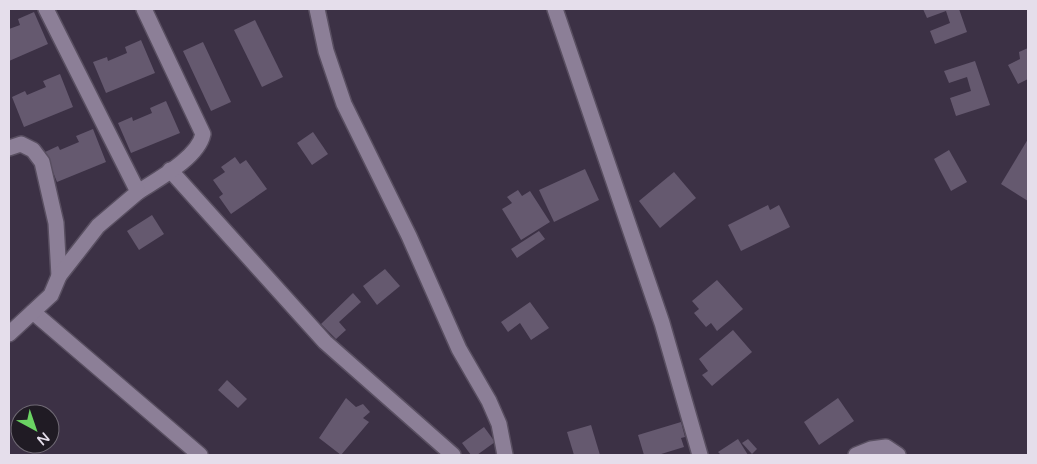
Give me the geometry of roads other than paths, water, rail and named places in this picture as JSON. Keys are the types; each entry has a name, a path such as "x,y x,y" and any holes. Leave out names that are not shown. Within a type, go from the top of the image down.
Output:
{"street":[{"path":"46,9 138,192"},
{"path":"9,334 51,295 59,276 98,226 138,192 196,149 203,134 144,9"},
{"path":"317,9 326,51 344,104 409,236 459,349 490,401 499,424 505,455"},
{"path":"555,9 662,323 700,455"},
{"path":"9,148 21,144 33,150 42,162 56,223 59,276"},
{"path":"170,170 325,342 453,455"},
{"path":"33,312 200,455"},
{"path":"856,455 871,449 886,447 898,455"}]}
